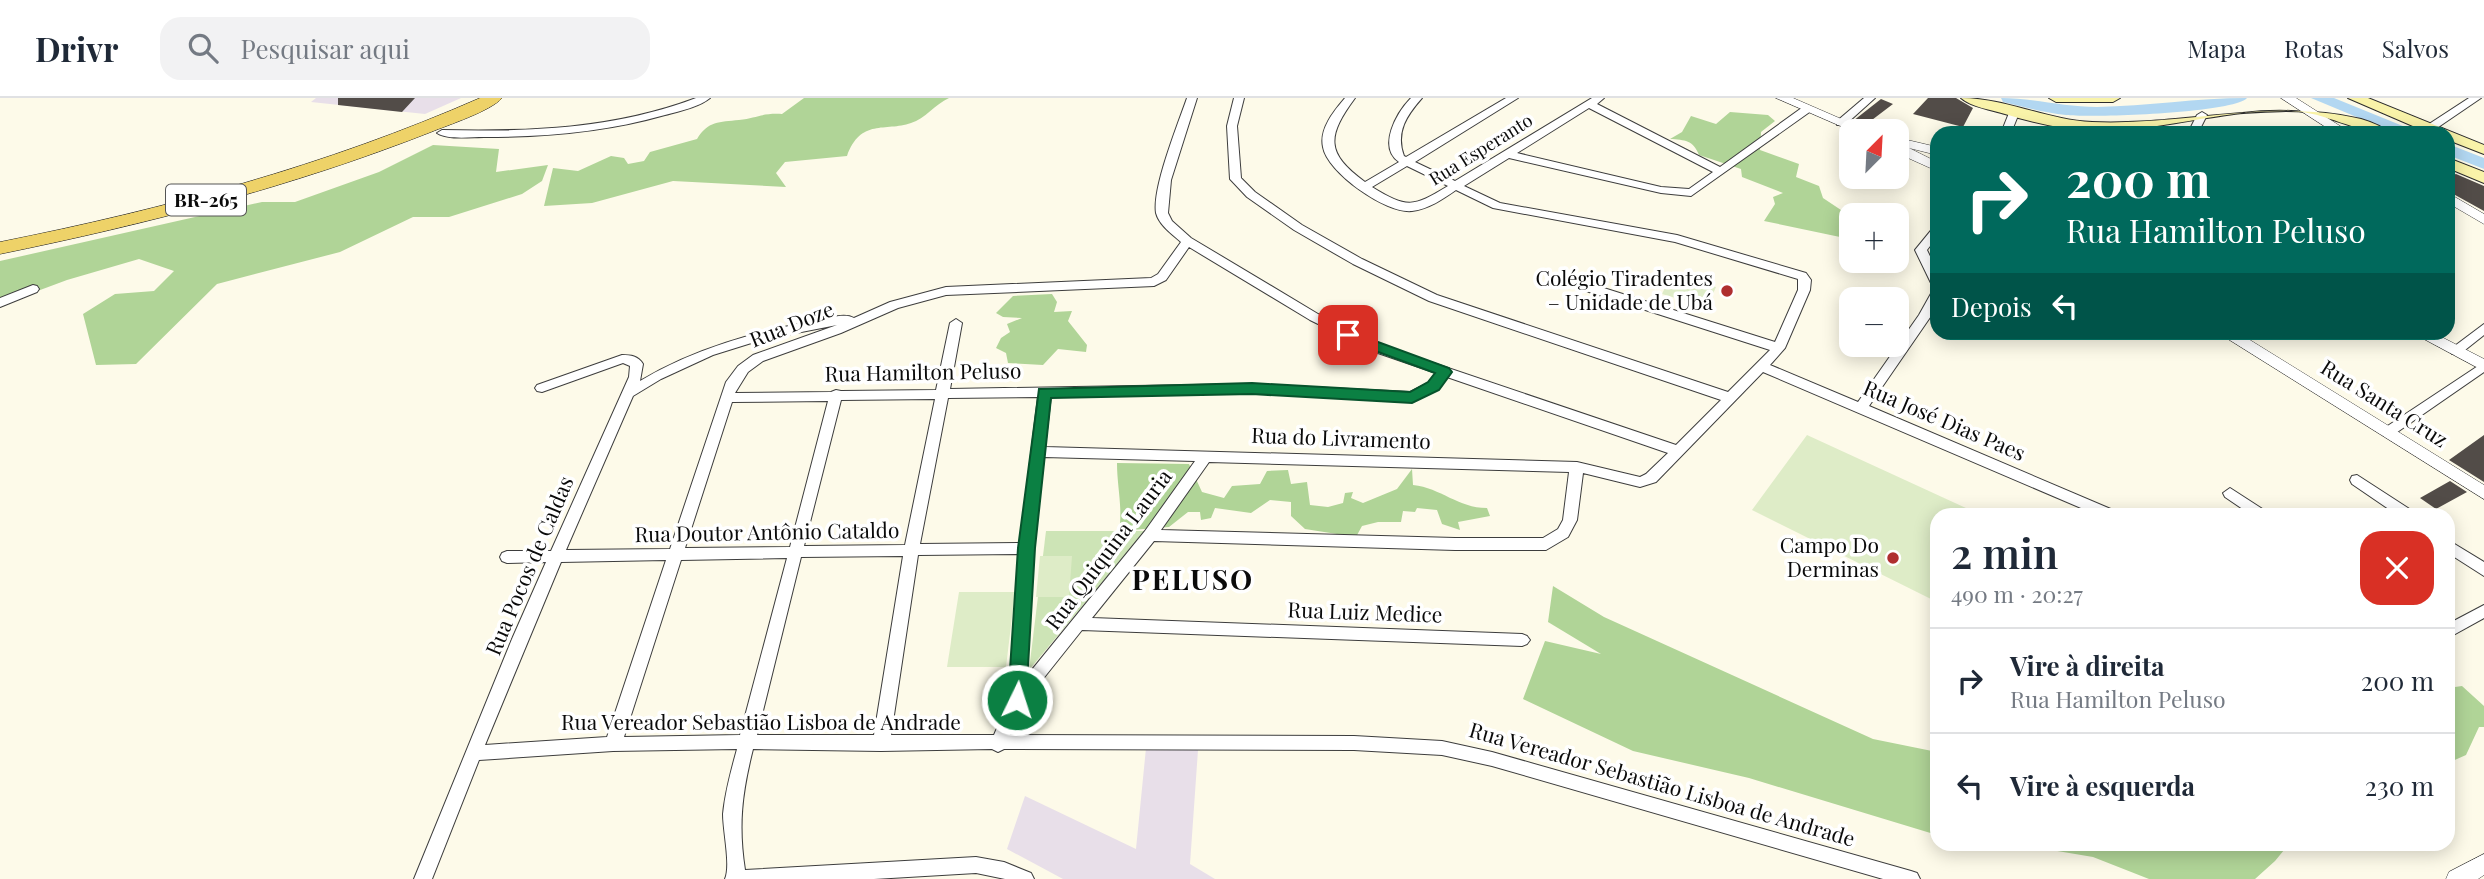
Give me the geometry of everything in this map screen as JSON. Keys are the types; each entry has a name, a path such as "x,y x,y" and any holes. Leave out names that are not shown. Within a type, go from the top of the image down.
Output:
{"main road":[{"name":"BR-265","path":"0,248 197,203 272,182 407,135 443,127 494,98"},
{"path":"1968,98 2014,113 2084,126 2114,126 2294,102 2365,126"},
{"path":"2056,98 2110,98"},
{"path":"2355,98 2426,126"},
{"path":"2455,138 2484,150"},
{"path":"2455,165 2484,178"}],"street":[{"path":"443,127 582,128 653,116 705,98"},
{"path":"1192,98 1165,180 1162,213 1167,223 1187,241 1348,335 1444,372 1678,452 1779,348 1789,332 1804,290 1805,280 1801,276 1677,239 1497,206 1404,163 1395,150 1397,127 1409,105 1417,98"},
{"path":"1239,98 1232,126 1236,178 1255,197 1280,215 1401,284 1433,298 1730,398"},
{"path":"1350,98 1332,125 1328,148 1342,170 1365,187 1513,98"},
{"path":"1782,98 1839,122"},
{"path":"1846,119 1870,98"},
{"path":"2441,126 2476,98"},
{"path":"1594,101 1721,172"},
{"name":"Rua Esperanto","path":"1365,187 1403,207 1416,208 1594,101"},
{"path":"2294,102 2333,126"},
{"path":"1506,154 1679,193 1698,191 1807,109"},
{"path":"2009,126 2014,113"},
{"path":"2196,126 2202,115"},
{"path":"1909,147 1930,156"},
{"path":"1909,151 1930,157"},
{"path":"2455,201 2484,219"},
{"path":"1930,239 1921,250 1930,269"},
{"name":"Rua Doze","path":"613,744 727,398 743,369 758,358 917,297 946,292 1154,282 1162,277 1187,241"},
{"path":"1587,287 1779,348"},
{"path":"0,303 33,289"},
{"path":"1861,408 1930,308"},
{"path":"627,394 687,358 722,345 770,333 871,315"},
{"path":"881,744 911,552 956,323"},
{"path":"2456,351 2484,328"},
{"name":"Rua Santa Cruz","path":"2238,340 2484,493"},
{"path":"2388,432 2484,366 2435,340"},
{"name":"Rua Pocos de Caldas","path":"423,879 637,369 635,361 630,359 612,361 542,388"},
{"name":"Rua José Dias Paes","path":"1762,366 2094,508"},
{"name":"Rua Hamilton Peluso","path":"727,398 1252,388 1412,397 1433,386 1444,372"},
{"path":"998,745 1017,700 1027,548 1045,393"},
{"path":"836,394 745,742 730,817 737,879 929,874 976,865 1004,870 1025,879"},
{"name":"Rua do Livramento","path":"1038,452 1577,467 1640,482 1651,478 1678,452"},
{"name":"Rua Quiquina Lauria","path":"1017,700 1150,535 1206,456"},
{"path":"1150,535 1443,544 1546,544 1563,533 1570,520 1577,467"},
{"path":"2357,480 2397,508"},
{"path":"2230,492 2251,508"},
{"name":"Rua Doutor Antônio Cataldo","path":"507,557 1027,548"},
{"path":"2455,550 2484,570"},
{"path":"2455,628 2484,611"},
{"name":"Rua Luiz Medice","path":"1080,624 1522,640"},
{"name":"Rua Vereador Sebastião Lisboa de Andrade","path":"475,752 613,744 745,742 998,745 1354,743 1443,748 1594,786 1911,879"},
{"path":"2457,879 2484,864"}],"shaded area":[{"path":"316,98 461,98 425,114 311,102"},
{"path":"1146,748 1198,750 1190,864 1215,879 1063,879 1007,849 1025,796 1136,849"}],"green space":[{"path":"804,98 949,98 916,121 867,131 859,136 847,156 785,162 776,173 786,187 673,181 592,203 544,206 553,168 578,171 611,156 624,158 628,164 644,161 650,152 697,139 705,129 715,124 782,114"},
{"path":"1730,112 1768,115 1775,121 1761,132 1760,150 1799,164 1796,177 1819,186 1823,198 1839,209 1839,237 1764,221 1775,204 1773,197 1783,193 1742,177 1741,169 1699,155 1688,142 1670,139 1682,132 1691,116 1716,124"},
{"path":"433,145 499,149 496,172 548,165 542,181 522,194 449,217 413,217 340,252 217,284 136,364 96,365 83,314 115,294 154,291 174,271 139,259 67,280 0,305 0,261 262,202 295,202 379,172"},
{"path":"1671,275 1716,287 1707,307 1662,294"},
{"path":"1052,294 1057,302 1054,312 1072,311 1068,321 1087,345 1086,352 1058,349 1043,365 1008,363 1006,353 996,348 1001,338 1010,332 1007,324 1022,318 1003,317 996,313 1013,296"},
{"name":"Campo Do Derminas","path":"1807,435 1966,508 1930,508 1930,599 1752,510"},
{"path":"1117,463 1189,464 1202,492 1224,498 1232,486 1260,484 1267,471 1288,470 1291,484 1307,482 1310,505 1328,507 1343,503 1345,493 1353,492 1351,498 1363,503 1397,489 1412,469 1413,485 1467,505 1487,508 1490,516 1458,522 1460,530 1442,524 1437,510 1417,508 1415,512 1403,511 1401,522 1378,522 1362,526 1356,537 1305,529 1291,516 1291,502 1270,500 1251,513 1215,508 1211,518 1201,520 1200,512 1188,512 1169,527 1119,531"},
{"path":"1046,531 1145,531 1029,670"},
{"path":"1040,556 1072,556 1069,597 1036,597"},
{"path":"1553,586 1604,617 1873,739 1930,751 1930,833 1749,778 1633,751 1523,699 1545,641 1601,654 1548,622"},
{"path":"959,592 1015,592 1006,667 947,667"},
{"path":"2462,686 2484,706 2484,727 2479,727 2466,755 2455,760 2455,687"},
{"path":"2057,851 2283,851 2255,879 2149,879 2093,857"}],"building":[{"path":"338,98 415,98 402,112 338,105"},
{"path":"1928,98 1956,98 1973,108 1964,126 1913,114"},
{"path":"1881,99 1893,104 1873,119 1856,119"},
{"path":"2455,174 2484,186 2484,211 2455,195"},
{"path":"2484,435 2484,482 2449,460"},
{"path":"2450,481 2467,492 2438,508 2420,498"}],"waterway":[{"path":"2009,98 2037,106 2094,112 2152,109 2239,98"},
{"path":"2319,98 2393,126"},
{"path":"2455,152 2484,164"}],"place":[{"name":"Colégio Tiradentes – Unidade de Ubá","path":"1727,291"},
{"name":"Campo Do Derminas","path":"1893,558"}],"district":[{"name":"PELUSO","path":"1193,580"}],"route":[{"path":"1017,700 1027,548 1045,393 1252,388 1384,398 1412,397 1433,386 1444,372 1348,335"}]}
